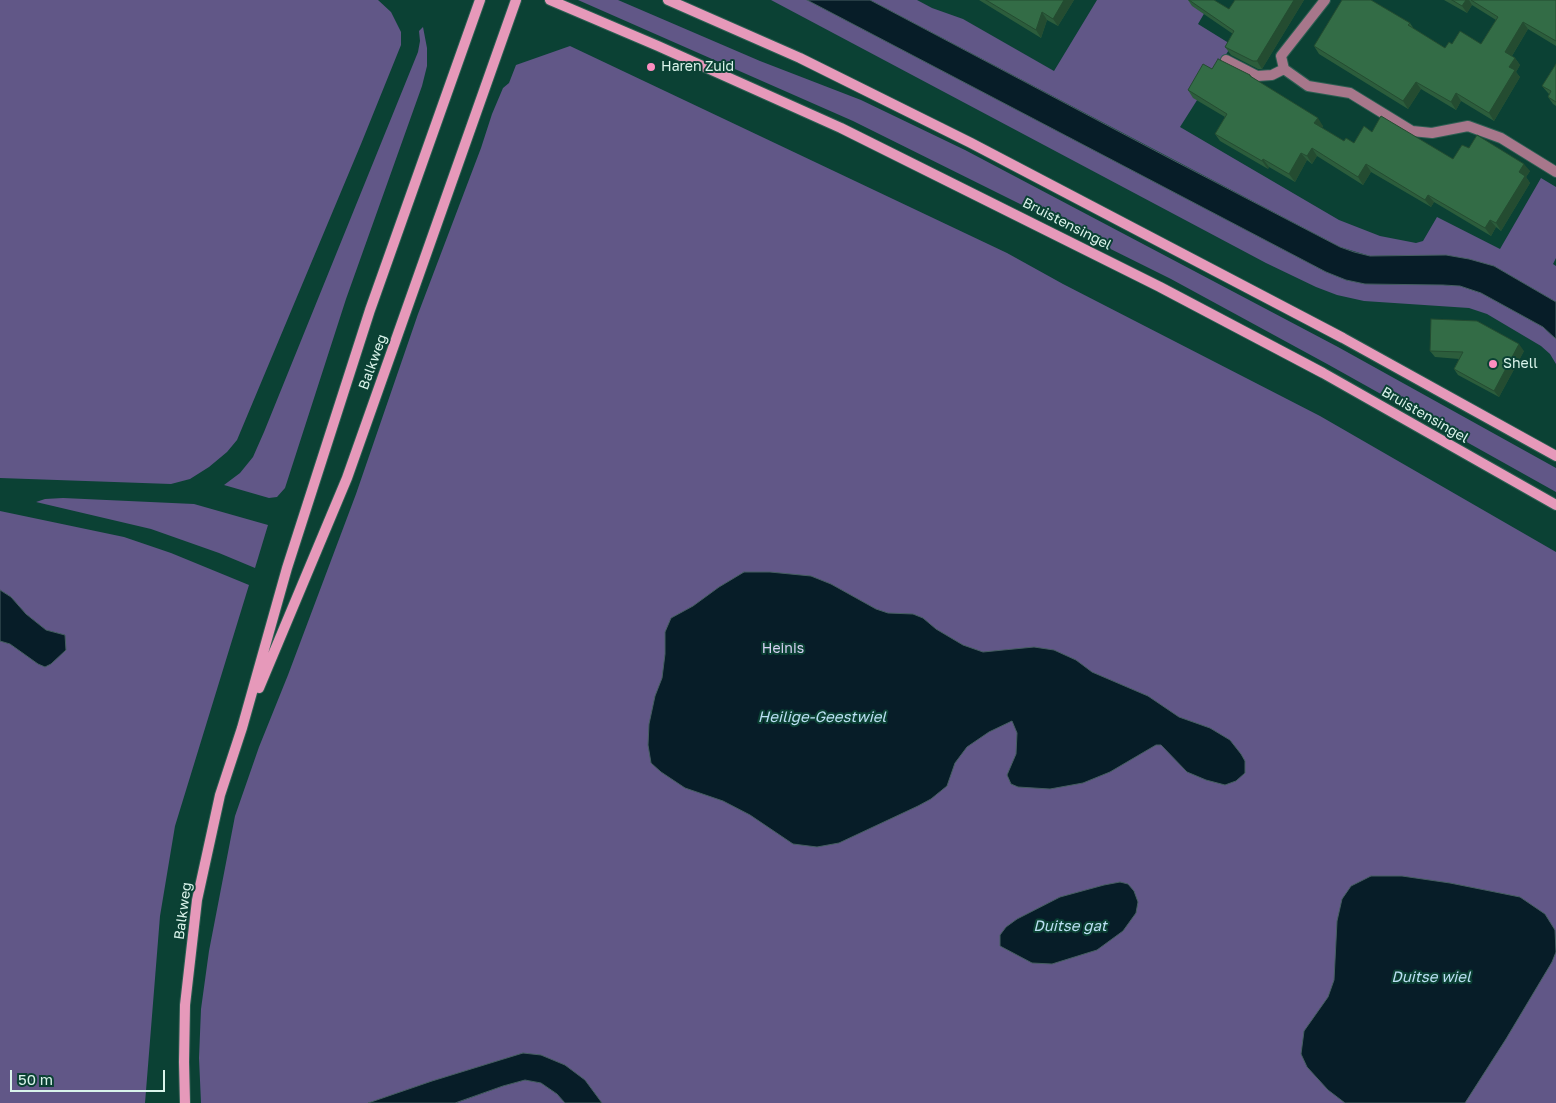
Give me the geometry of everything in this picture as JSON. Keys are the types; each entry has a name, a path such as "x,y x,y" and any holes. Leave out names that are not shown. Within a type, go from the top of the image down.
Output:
{"main road":[{"name":"Balkweg","path":"185,1103 185,1005 197,900 220,795 242,728 287,568 364,329 480,0"},
{"name":"Balkweg","path":"242,728 347,478 516,0"},
{"name":"Bruistensingel","path":"550,0 841,128 1160,287 1323,373 1556,505"},
{"name":"Bruistensingel","path":"668,0 800,58 971,142 1334,334 1556,456"}],"street":[{"path":"1325,0 1282,56 1284,69 1308,86 1350,93 1412,131 1432,132 1468,126 1501,138 1556,172"},
{"path":"1226,60 1257,76 1272,75 1284,69"}],"green space":[{"path":"0,0 378,0 391,12 401,32 401,45 237,440 227,452 209,467 190,479 171,484 0,478"},
{"path":"578,0 618,0 760,61 861,100 965,150 1338,347 1556,468 1556,492 1171,279 853,121"},
{"path":"771,0 807,0 1326,272 1346,280 1365,284 1460,286 1481,293 1543,327 1556,339 1556,364 1550,354 1541,346 1487,314 1469,308 1364,301 1337,295 1316,287 1266,263"},
{"path":"870,0 917,0 932,8 963,19 1054,71 1097,0 1212,0 1198,24 1232,45 1180,127 1339,220 1380,236 1416,243 1423,241 1437,217 1500,249 1541,178 1556,187 1556,258 1553,264 1556,266 1556,302 1494,266 1446,255 1370,256 1340,247"},
{"path":"423,27 427,48 427,66 422,86 346,299 285,488 277,497 269,498 224,485 240,473 253,457 264,432 418,52 419,31"},
{"name":"Heinis","path":"570,46 1007,253 1063,284 1320,416 1556,552 1556,1103 599,1103 505,1059 370,1103 201,1103 199,1058 201,1009 209,951 235,816 259,747 356,494 418,314 503,88 509,83 516,65"},
{"path":"63,498 194,504 268,525 255,568 151,529 36,502 45,499"},
{"path":"0,511 124,537 171,553 249,585 175,826 160,916 145,1103 0,1103 0,641 10,644 19,650 65,640 65,635 46,630 26,614 11,597 0,590"},
{"path":"525,1080 541,1083 557,1094 565,1103 456,1103 503,1086"}],"water":[{"path":"807,0 870,0 1340,247 1370,256 1446,255 1494,266 1556,302 1556,339 1543,327 1481,293 1460,286 1365,284 1346,280 1326,272"},
{"name":"Heilige-Geestwiel","path":"744,572 770,572 811,576 831,584 876,609 888,613 913,614 923,618 936,629 963,645 983,652 1034,647 1054,650 1076,660 1092,672 1148,696 1179,717 1210,728 1230,740 1245,761 1245,773 1236,781 1225,785 1206,780 1187,772 1161,745 1156,745 1110,772 1083,783 1050,789 1018,787 1011,784 1007,775 1016,754 1017,733 1012,721 989,732 967,747 955,763 947,786 931,799 839,843 817,847 793,844 750,815 723,801 685,788 651,763 648,745 649,724 655,696 662,678 665,632 671,618 693,606"},
{"path":"0,590 11,597 26,614 46,630 65,635 66,650 51,664 45,667 38,664 10,644 0,641"},
{"name":"Duitse wiel","path":"1371,876 1402,876 1450,883 1520,897 1545,914 1555,930 1556,952 1552,962 1465,1103 1345,1103 1328,1090 1307,1067 1301,1054 1304,1031 1328,997 1334,980 1337,921 1342,899 1351,886"},
{"name":"Duitse gat","path":"1120,882 1128,884 1134,891 1138,902 1136,913 1123,931 1097,950 1052,964 1032,963 1000,946 1000,935 1006,927 1017,919 1060,897"},
{"path":"523,1053 541,1055 565,1065 585,1080 602,1103 565,1103 557,1094 541,1083 525,1080 455,1103 368,1103 432,1081"}],"building":[{"path":"986,0 1064,0 1053,19 1042,12 1036,30"},
{"path":"1189,0 1214,0 1229,9 1235,0 1294,0 1257,61 1253,61 1225,47 1234,31"},
{"path":"1342,0 1371,0 1410,23 1408,25 1445,48 1449,42 1452,44 1460,31 1481,44 1498,17 1471,0 1556,0 1556,41 1523,22 1505,52 1515,58 1509,67 1515,70 1489,113 1456,93 1451,102 1416,82 1403,101 1314,46"},
{"path":"1452,0 1466,0 1462,6"},
{"path":"1218,59 1250,75 1318,118 1314,123 1344,141 1346,138 1354,143 1364,126 1372,132 1381,116 1453,159 1462,145 1469,148 1477,135 1524,164 1519,172 1525,176 1496,223 1490,220 1485,228 1428,195 1425,200 1366,164 1358,177 1312,148 1307,156 1301,153 1289,174 1215,134 1227,114 1188,90 1203,64 1212,69"},
{"path":"1556,64 1556,102 1548,97 1551,91 1542,86"},
{"path":"1431,319 1477,321 1519,344 1494,391 1454,369 1463,352 1430,351"}],"place":[{"name":"Haren Zuid","path":"651,67"},
{"name":"Shell","path":"1493,364"}]}
